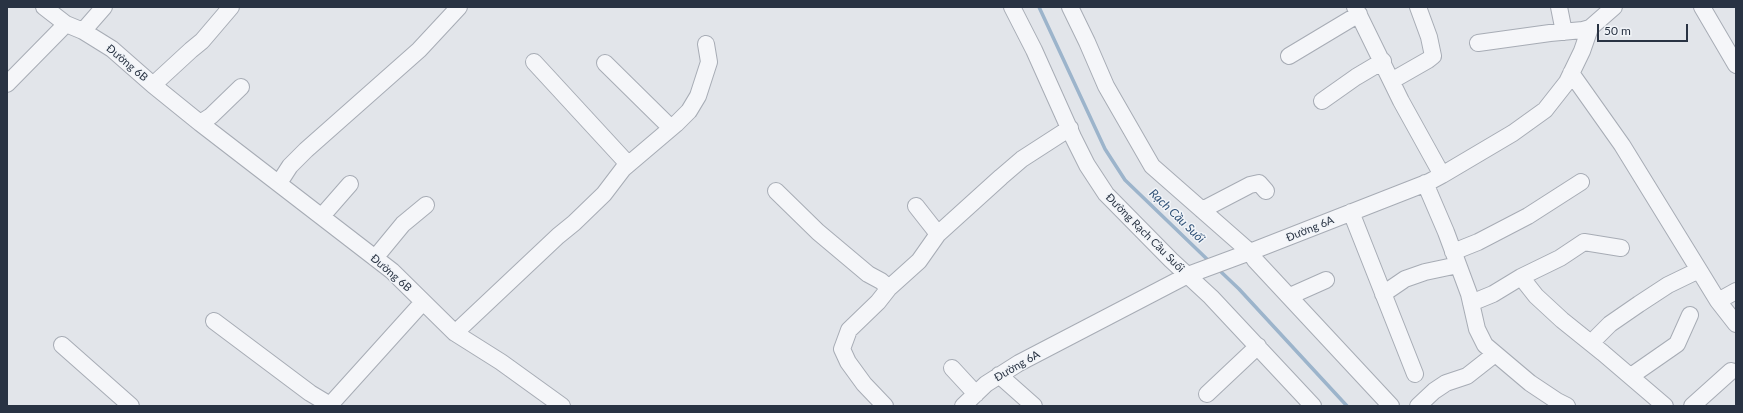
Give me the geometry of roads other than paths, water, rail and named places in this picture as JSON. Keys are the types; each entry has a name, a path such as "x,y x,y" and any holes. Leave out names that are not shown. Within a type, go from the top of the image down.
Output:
{"street":[{"name":"Đường 6B","path":"44,7 66,24 83,31 112,49 202,125 322,216 392,272 455,333 501,362 562,406"},
{"path":"83,31 104,7"},
{"path":"153,85 202,41 231,7"},
{"path":"279,183 290,166 306,150 419,50 459,7"},
{"name":"Đường Rạch Cầu Suối","path":"1012,7 1034,50 1087,165 1106,194 1190,274 1313,406"},
{"path":"1070,7 1088,42 1106,86 1152,166 1256,260 1391,406"},
{"path":"1392,80 1433,56 1431,42 1418,7"},
{"path":"1560,7 1564,32"},
{"path":"1478,43 1583,30 1590,28 1614,7"},
{"path":"1702,7 1736,65"},
{"path":"1289,56 1357,11 1405,107 1442,175"},
{"path":"7,84 66,24"},
{"name":"Đường 6A","path":"963,406 999,375 1190,274 1425,183 1442,175 1513,133 1545,110 1567,82 1582,52 1590,28"},
{"path":"455,333 604,194 619,173 628,164 689,111 698,96 709,62 706,44"},
{"path":"1322,101 1382,61"},
{"path":"534,62 628,164"},
{"path":"605,63 671,128"},
{"path":"1571,73 1622,145 1718,301 1736,324"},
{"path":"202,125 241,87"},
{"path":"885,406 864,384 848,362 842,348 849,330 878,302 888,288 919,261 938,234 1000,177 1022,159 1070,128"},
{"path":"1202,210 1250,185 1259,182 1266,191"},
{"path":"1383,294 1405,279 1425,272 1455,258 1478,242 1528,216 1581,182"},
{"path":"1425,183 1455,258 1471,304 1478,330 1485,345 1530,383 1567,406"},
{"path":"322,216 350,184"},
{"path":"776,191 818,232 868,274 882,281 888,288"},
{"path":"375,258 403,224 426,206"},
{"path":"916,206 938,234"},
{"path":"1351,212 1415,374"},
{"path":"1471,304 1494,294 1521,277 1560,258 1584,242 1621,248"},
{"path":"1591,343 1610,324 1639,304 1668,285 1699,270"},
{"path":"1521,277 1536,296 1562,320 1631,376 1665,406"},
{"path":"1290,296 1326,280"},
{"path":"1718,301 1736,291"},
{"path":"214,321 310,393 330,406 423,302"},
{"path":"1631,376 1677,344 1690,315"},
{"path":"62,345 131,406"},
{"path":"1207,394 1258,346"},
{"path":"1418,406 1440,387 1446,383 1466,376 1495,354"},
{"path":"952,368 976,394"},
{"path":"1692,406 1731,371"},
{"path":"999,375 1034,406"}],"waterway":[{"name":"Rạch Cầu Suối","path":"1039,7 1105,149 1125,180 1210,262"},
{"name":"Rạch Cầu Suối","path":"1218,269 1239,289 1347,406"}]}
